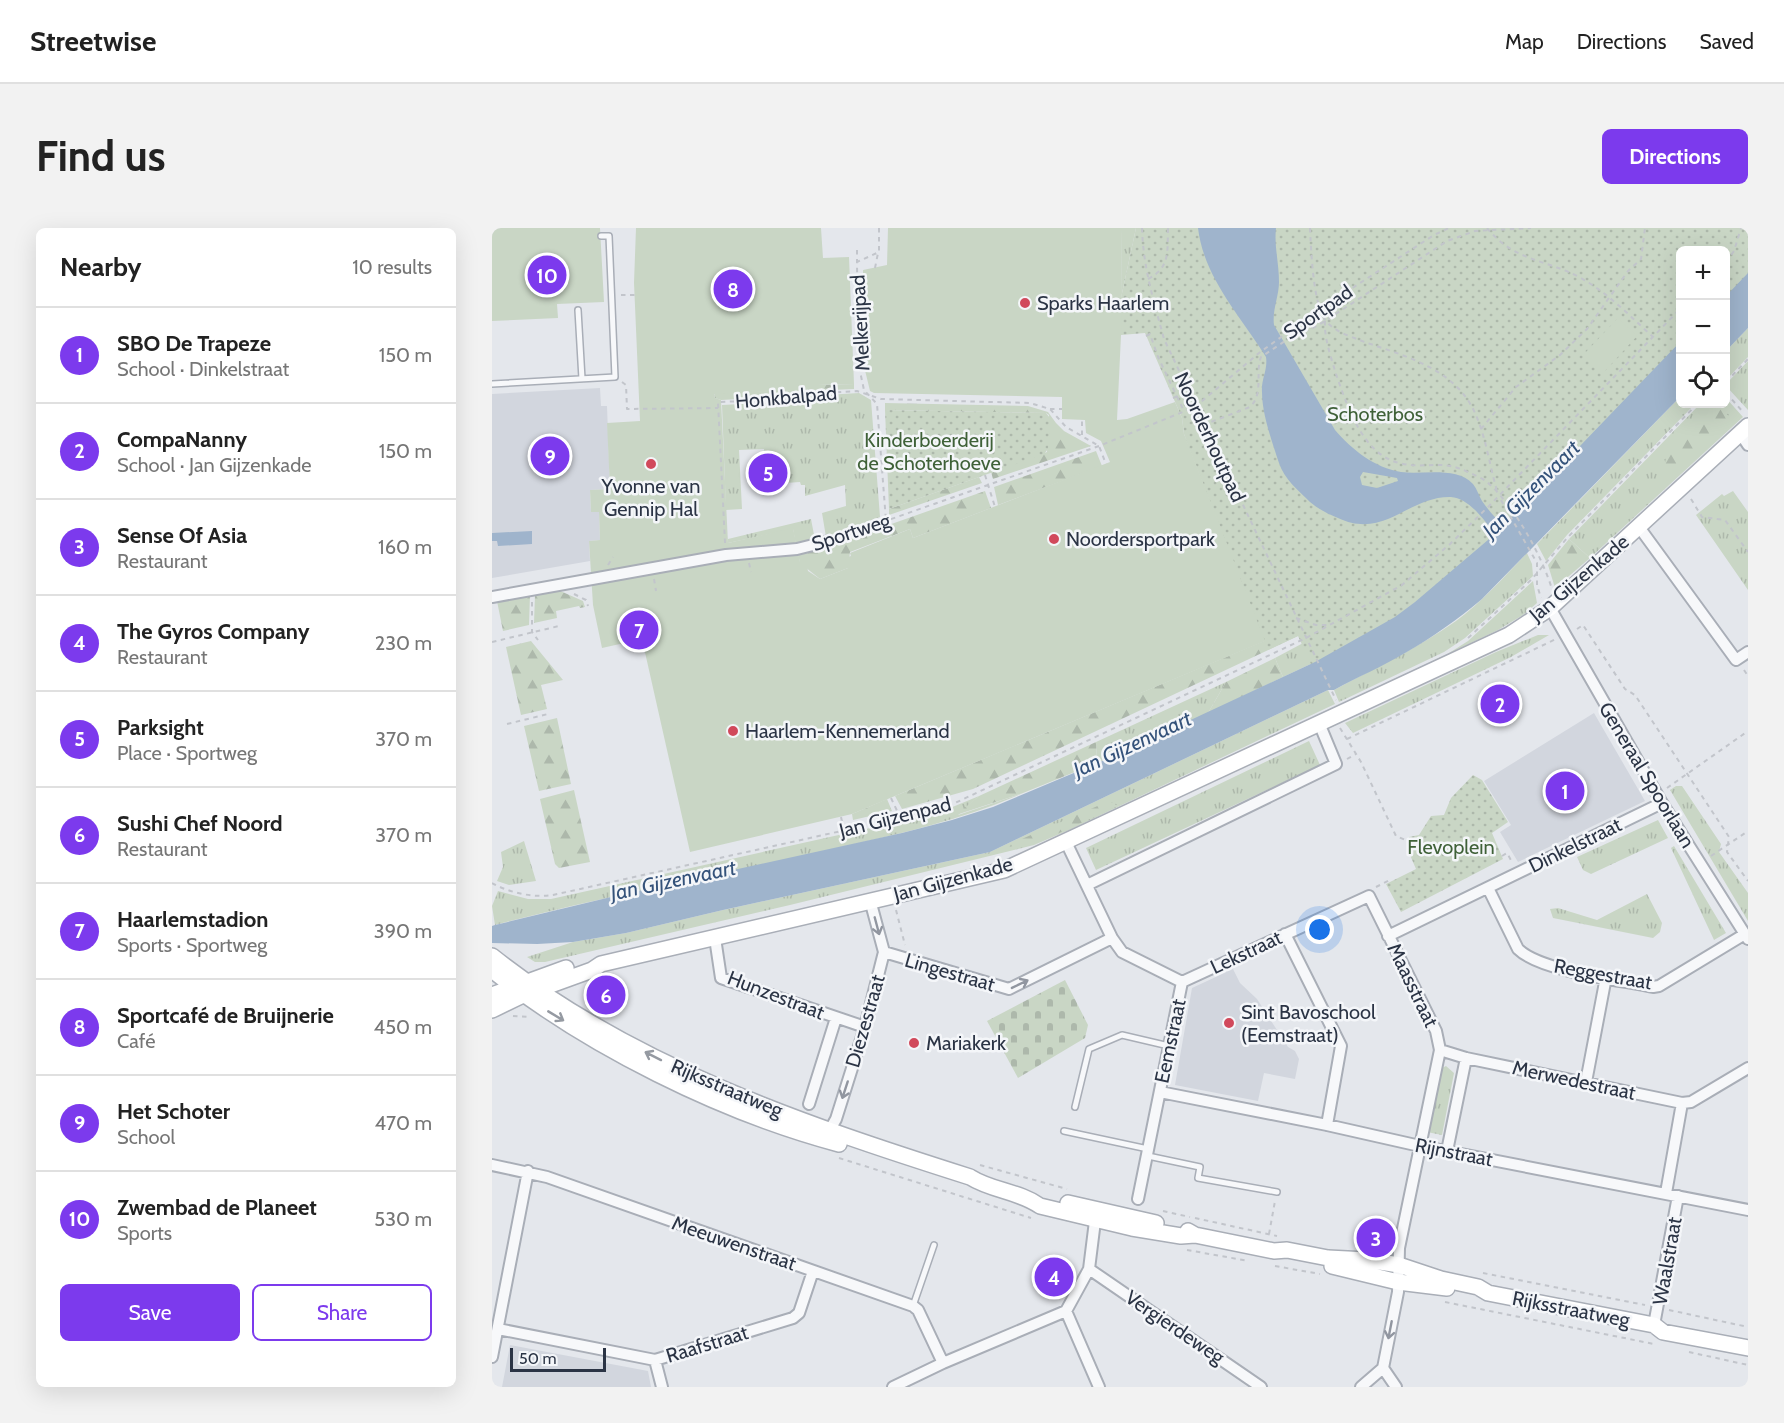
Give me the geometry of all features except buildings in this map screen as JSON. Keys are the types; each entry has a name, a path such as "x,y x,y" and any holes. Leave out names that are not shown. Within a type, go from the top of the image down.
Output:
{"main road":[{"name":"Jan Gijzenkade","path":"492,995 525,988 592,962 601,964 1004,870 1509,634 1555,604 1683,486 1745,435"},
{"name":"Rijksstraatweg","path":"492,956 525,988"},
{"name":"Rijksstraatweg","path":"492,970 687,1073 827,1135 970,1177 980,1184 1030,1199 1043,1198 1096,1215 1183,1228 1195,1235 1277,1244 1287,1250 1328,1258 1367,1260 1399,1265 1441,1279 1478,1287 1488,1293 1654,1325 1665,1322 1748,1341"},
{"name":"Jan Gijzenkade","path":"492,1010 525,988"},
{"name":"Rijksstraatweg","path":"1277,1244 1285,1257 1366,1273 1398,1282 1477,1295 1488,1293"},
{"name":"Rijksstraatweg","path":"1654,1325 1663,1332 1748,1348"}],"street":[{"path":"1639,527 1736,660 1748,652"},
{"name":"Sportweg","path":"492,597 726,555 797,549 829,541"},
{"name":"Generaal Spoorlaan","path":"1555,604 1565,635 1660,798 1746,936"},
{"path":"1087,885 1336,765 1319,723"},
{"name":"Dinkelstraat","path":"1488,888 1660,798"},
{"name":"Eemstraat","path":"1065,840 1112,938 1122,952 1182,982 1138,1199"},
{"path":"1369,896 1388,936 1488,888"},
{"name":"Reggestraat","path":"1488,888 1518,949 1524,955 1553,967 1653,987 1659,986 1746,936"},
{"name":"Lekstraat","path":"1182,982 1369,896"},
{"name":"Diezestraat","path":"827,1135 836,1119 865,1027 884,952 870,900"},
{"path":"1285,934 1341,1046 1327,1125"},
{"name":"Maasstraat","path":"1383,1368 1398,1292 1399,1248 1440,1050 1436,1031 1388,936"},
{"name":"Hunzestraat","path":"715,938 721,978 865,1027"},
{"name":"Lingestraat","path":"884,952 1009,989 1112,938"},
{"path":"1586,1082 1606,977"},
{"name":"Diezestraat","path":"809,1104 836,1018"},
{"name":"Merwedestraat","path":"1440,1050 1466,1058 1682,1103"},
{"path":"1447,1150 1466,1058"},
{"path":"1682,1103 1691,1102 1748,1068"},
{"name":"Rijnstraat","path":"1160,1092 1748,1210"},
{"name":"Waalstraat","path":"1666,1193 1682,1103"},
{"name":"Meeuwenstraat","path":"492,1165 528,1171 913,1306"},
{"path":"492,1357 528,1171"},
{"name":"Waalstraat","path":"1654,1325 1678,1196"},
{"path":"893,1387 943,1363 1066,1311 1089,1269 1096,1215"},
{"name":"Vergierdeweg","path":"1089,1269 1261,1387"},
{"name":"Raafstraat","path":"498,1329 655,1360 793,1318 799,1313 813,1271"},
{"path":"913,1306 918,1310 943,1363"},
{"path":"1066,1311 1099,1387"},
{"path":"655,1360 662,1387"},
{"path":"1361,1387 1383,1368 1396,1387"}],"lane":[{"path":"492,384 615,377 609,236 601,236"},
{"path":"578,310 582,379"},
{"path":"1075,1107 1089,1049 1122,1035 1169,1046"},
{"path":"1064,1131 1200,1167 1198,1178 1277,1192"},
{"path":"913,1306 934,1245"}],"path":[{"name":"Melkerijpad","path":"879,228 879,252 857,262 858,362 864,390 877,404 886,521"},
{"name":"Noorderhoutpad","path":"1142,228 1143,252 1148,279 1164,339 1334,696"},
{"path":"1148,279 1164,267 1167,258 1168,228"},
{"path":"1310,228 1311,254 1320,309 1325,321 1324,328 1332,362 1347,405 1371,444 1383,456 1397,463 1416,466 1446,464 1457,466 1485,481 1514,513 1545,565 1555,604"},
{"name":"Sportpad","path":"1195,407 1258,353 1320,309 1449,228"},
{"path":"1203,425 1250,407 1254,403 1258,391 1261,357 1287,340 1325,321 1447,241 1475,231 1531,228"},
{"path":"1481,429 1516,387 1574,344 1628,271 1641,259 1645,228"},
{"path":"1730,256 1734,251 1741,228"},
{"path":"1488,229 1510,249 1534,261 1577,276 1610,298 1653,337"},
{"path":"857,250 857,262"},
{"path":"875,268 879,252"},
{"path":"611,296 636,295"},
{"name":"Jan Gijzenpad","path":"492,883 529,895 553,895 936,810 1306,638 1402,585 1477,518 1676,313"},
{"path":"1325,321 1340,332 1441,372 1460,390 1481,429 1499,496 1537,563 1539,594 1555,604"},
{"path":"1146,336 1150,334 1175,397 1184,411"},
{"path":"1730,377 1748,359"},
{"path":"615,377 626,385 627,410 719,408"},
{"name":"Honkbalpad","path":"726,555 718,402 796,399 809,394 857,391 882,399 1030,403 1050,409 1062,409"},
{"path":"1175,397 1188,392"},
{"path":"877,393 882,399"},
{"path":"1730,398 1748,417"},
{"name":"Sportweg","path":"829,541 1099,446 1195,407"},
{"path":"1466,639 1538,573 1568,537 1693,408"},
{"path":"1050,409 1059,422 1099,446 1106,464"},
{"path":"1082,420 1082,436"},
{"path":"879,435 886,435"},
{"path":"985,475 995,507"},
{"path":"1683,486 1702,517 1725,520 1748,552"},
{"path":"605,568 613,557"},
{"path":"570,583 572,592 586,600 588,606"},
{"path":"532,590 532,632 538,640"},
{"path":"1296,618 1316,625 1328,625"},
{"path":"1347,739 1583,625 1625,689 1635,695 1729,837 1727,852 1748,881"},
{"path":"492,642 559,626"},
{"path":"507,724 548,714"},
{"path":"1334,716 1361,762 1396,836 1408,841"},
{"path":"1660,798 1687,774 1748,731"},
{"path":"891,798 900,818"},
{"path":"841,817 844,830"},
{"path":"1700,863 1748,831"},
{"path":"1502,856 1507,854 1518,873"},
{"path":"1369,896 1373,888 1390,880 1391,882"},
{"path":"892,895 908,960"},
{"path":"512,1016 537,1018"},
{"path":"971,1163 1070,1190"},
{"path":"1269,1234 1277,1192"},
{"path":"1159,1210 1269,1234 1277,1244"},
{"path":"1479,1273 1748,1327"}],"shaded area":[{"path":"600,388 601,406 607,406 610,489 590,490 591,512 599,512 600,540 589,541 590,561 492,578 492,394"},
{"path":"1594,713 1645,801 1518,862 1500,832 1511,825 1484,781"},
{"name":"Sint Bavoschool (Eemstraat)","path":"1233,969 1240,983 1257,999 1288,1047 1295,1051 1299,1059 1295,1079 1264,1073 1258,1101 1175,1085 1192,988"},
{"path":"510,1345 648,1371 651,1387 502,1387"}],"green space":[{"path":"492,228 600,228 604,302 557,304 558,318 492,321"},
{"name":"Noordersportpark","path":"636,228 821,228 823,258 849,257 854,384 818,385 818,389 714,394 715,398 721,400 728,543 793,528 800,562 806,561 808,571 820,579 848,568 845,558 851,556 850,553 910,529 913,538 1110,462 1101,441 1086,433 1085,420 1062,419 1062,397 874,393 870,391 863,362 863,270 887,265 888,228 1122,228 1117,420 1127,419 1175,402 1182,418 1184,434 1265,641 852,814 690,852 642,639 602,648 593,605 589,541 600,540 599,512 591,512 590,490 610,489 607,423 640,421 634,283"},
{"path":"1122,228 1136,228 1121,298"},
{"name":"Schoterbos","path":"1136,228 1748,228 1748,301 1730,320 1730,246 1676,246 1676,374 1582,471 1318,679 1298,636 1268,650 1184,434 1182,418 1145,333 1121,335 1121,298"},
{"path":"1618,318 1637,336 1604,372 1585,353"},
{"path":"1748,328 1748,357 1730,376 1730,354 1730,347"},
{"path":"1748,361 1748,410 1730,390 1730,380"},
{"path":"854,384 854,389 808,391 796,396 721,400 715,398 714,393 818,389 818,385"},
{"path":"859,393 871,400 880,517 826,537 822,513 846,506 845,485 805,496 805,485 801,485 800,482 785,483 784,459 783,464 774,464 774,460 773,463 765,463 764,449 739,450 742,509 726,510 722,405 798,401 809,396"},
{"path":"1676,401 1676,408 1691,408 1567,535 1546,561 1537,544"},
{"path":"1730,402 1743,417 1590,558 1569,539 1696,408 1730,408"},
{"path":"885,403 1028,406 1048,412 1064,431 1091,446 993,479 991,472 1047,452 1049,415 1046,413 885,410"},
{"path":"1706,408 1720,408 1733,420 1710,442 1661,481 1668,449"},
{"name":"Kinderboerderij de Schoterhoeve","path":"885,410 1046,413 1050,418 1048,449 1044,454 889,509"},
{"path":"1184,435 1298,636 973,789 902,809 895,796 1264,641"},
{"path":"1096,451 1102,466 998,505 994,487"},
{"path":"979,477 982,483 889,515 889,509"},
{"path":"985,491 991,508 913,538 910,529 850,552 848,568 820,579 800,563 798,554 829,546"},
{"path":"1733,491 1748,512 1748,590 1696,515 1722,494 1724,496"},
{"path":"811,519 815,540 796,545 793,529 728,543 728,539"},
{"path":"1569,539 1590,558 1555,588 1548,565"},
{"path":"1527,553 1532,564 1533,576 1465,638 1444,652 1339,702 1334,690 1412,649 1466,614"},
{"path":"1533,581 1537,603 1523,615 1498,630 1448,654 1468,641"},
{"path":"558,590 583,601 585,607 580,608 579,606 556,611 557,618 534,623 535,595"},
{"path":"530,595 529,625 503,631 497,601"},
{"path":"1538,635 1549,635 1511,657 1353,733 1345,723 1496,652"},
{"path":"531,641 563,680 541,685 547,709 521,715 506,647"},
{"path":"1305,642 1315,662 1283,677 1275,658"},
{"path":"1275,658 1283,677 1208,713 1226,682"},
{"path":"1226,682 1208,713 1097,763 1096,742"},
{"path":"1328,690 1335,704 1034,845 545,962 535,962 527,957 573,942 626,933 990,852"},
{"path":"557,718 571,784 539,791 524,726"},
{"path":"1309,741 1320,765 1096,870 1086,848"},
{"path":"1096,742 1097,763 1023,793 956,815 979,796"},
{"name":"Flevoplein","path":"1473,775 1482,780 1508,822 1492,833 1503,859 1401,912 1386,884 1416,869 1407,848 1409,837 1419,835 1431,816 1444,815 1451,798"},
{"path":"1676,786 1682,786 1721,844 1719,852 1748,893 1748,921 1670,790"},
{"path":"574,790 590,862 559,868 555,864 540,799"},
{"path":"1023,793 956,818 911,831 495,925 492,906 498,891 528,899 551,899 938,813 979,796 958,815"},
{"path":"887,799 892,811 853,820 852,814"},
{"path":"1109,801 1118,806 1046,839 999,849"},
{"path":"1658,820 1668,838 1591,874 1583,870 1577,857"},
{"path":"524,841 536,881 509,885 497,881 503,867 501,852"},
{"path":"1674,846 1726,933 1714,940 1671,848"},
{"path":"1647,894 1662,923 1660,932 1653,938 1553,918 1550,909 1558,908 1597,920"},
{"path":"1065,980 1088,1025 1085,1038 1018,1078 987,1021"},
{"path":"1446,1066 1454,1073 1442,1135 1427,1132 1440,1069"}],"water":[{"path":"1198,228 1276,228 1279,282 1274,325 1335,430 1356,451 1391,470 1410,473 1449,473 1466,478 1473,484 1484,504 1503,526 1676,346 1676,401 1482,599 1435,634 1396,658 1334,690 1328,690 990,852 626,933 573,942 492,943 492,926 495,925 902,833 993,807 1107,759 1315,662 1395,617 1495,534 1476,511 1458,498 1436,499 1422,503 1383,521 1369,524 1355,523 1331,515 1313,505 1301,494 1281,469 1268,428 1262,392 1266,357 1224,296 1208,263","holes":["1363,472 1397,478 1398,481 1377,488 1362,485 1360,477"]},
{"path":"1748,273 1748,328 1730,347 1730,300 1730,292"},
{"path":"532,531 532,544 498,546 497,541 492,541 492,533"}],"place":[{"name":"Zwembad de Planeet","path":"547,275"},
{"name":"Sportcafé de Bruijnerie","path":"733,289"},
{"name":"Sparks Haarlem","path":"1025,303"},
{"name":"Het Schoter","path":"550,456"},
{"name":"Yvonne van Gennip Hal","path":"651,464"},
{"name":"Parksight","path":"768,473"},
{"name":"Noordersportpark","path":"1054,539"},
{"name":"Haarlemstadion","path":"639,630"},
{"name":"CompaNanny","path":"1500,704"},
{"name":"Haarlem-Kennemerland","path":"733,731"},
{"name":"SBO De Trapeze","path":"1565,791"},
{"name":"Sushi Chef Noord","path":"606,995"},
{"name":"Sint Bavoschool (Eemstraat)","path":"1229,1023"},
{"name":"Mariakerk","path":"914,1043"},
{"name":"Sense Of Asia","path":"1376,1238"},
{"name":"The Gyros Company","path":"1054,1277"}],"water label":[{"name":"Jan Gijzenvaart","path":"1531,489"},
{"name":"Jan Gijzenvaart","path":"1132,744"},
{"name":"Jan Gijzenvaart","path":"673,880"}]}
